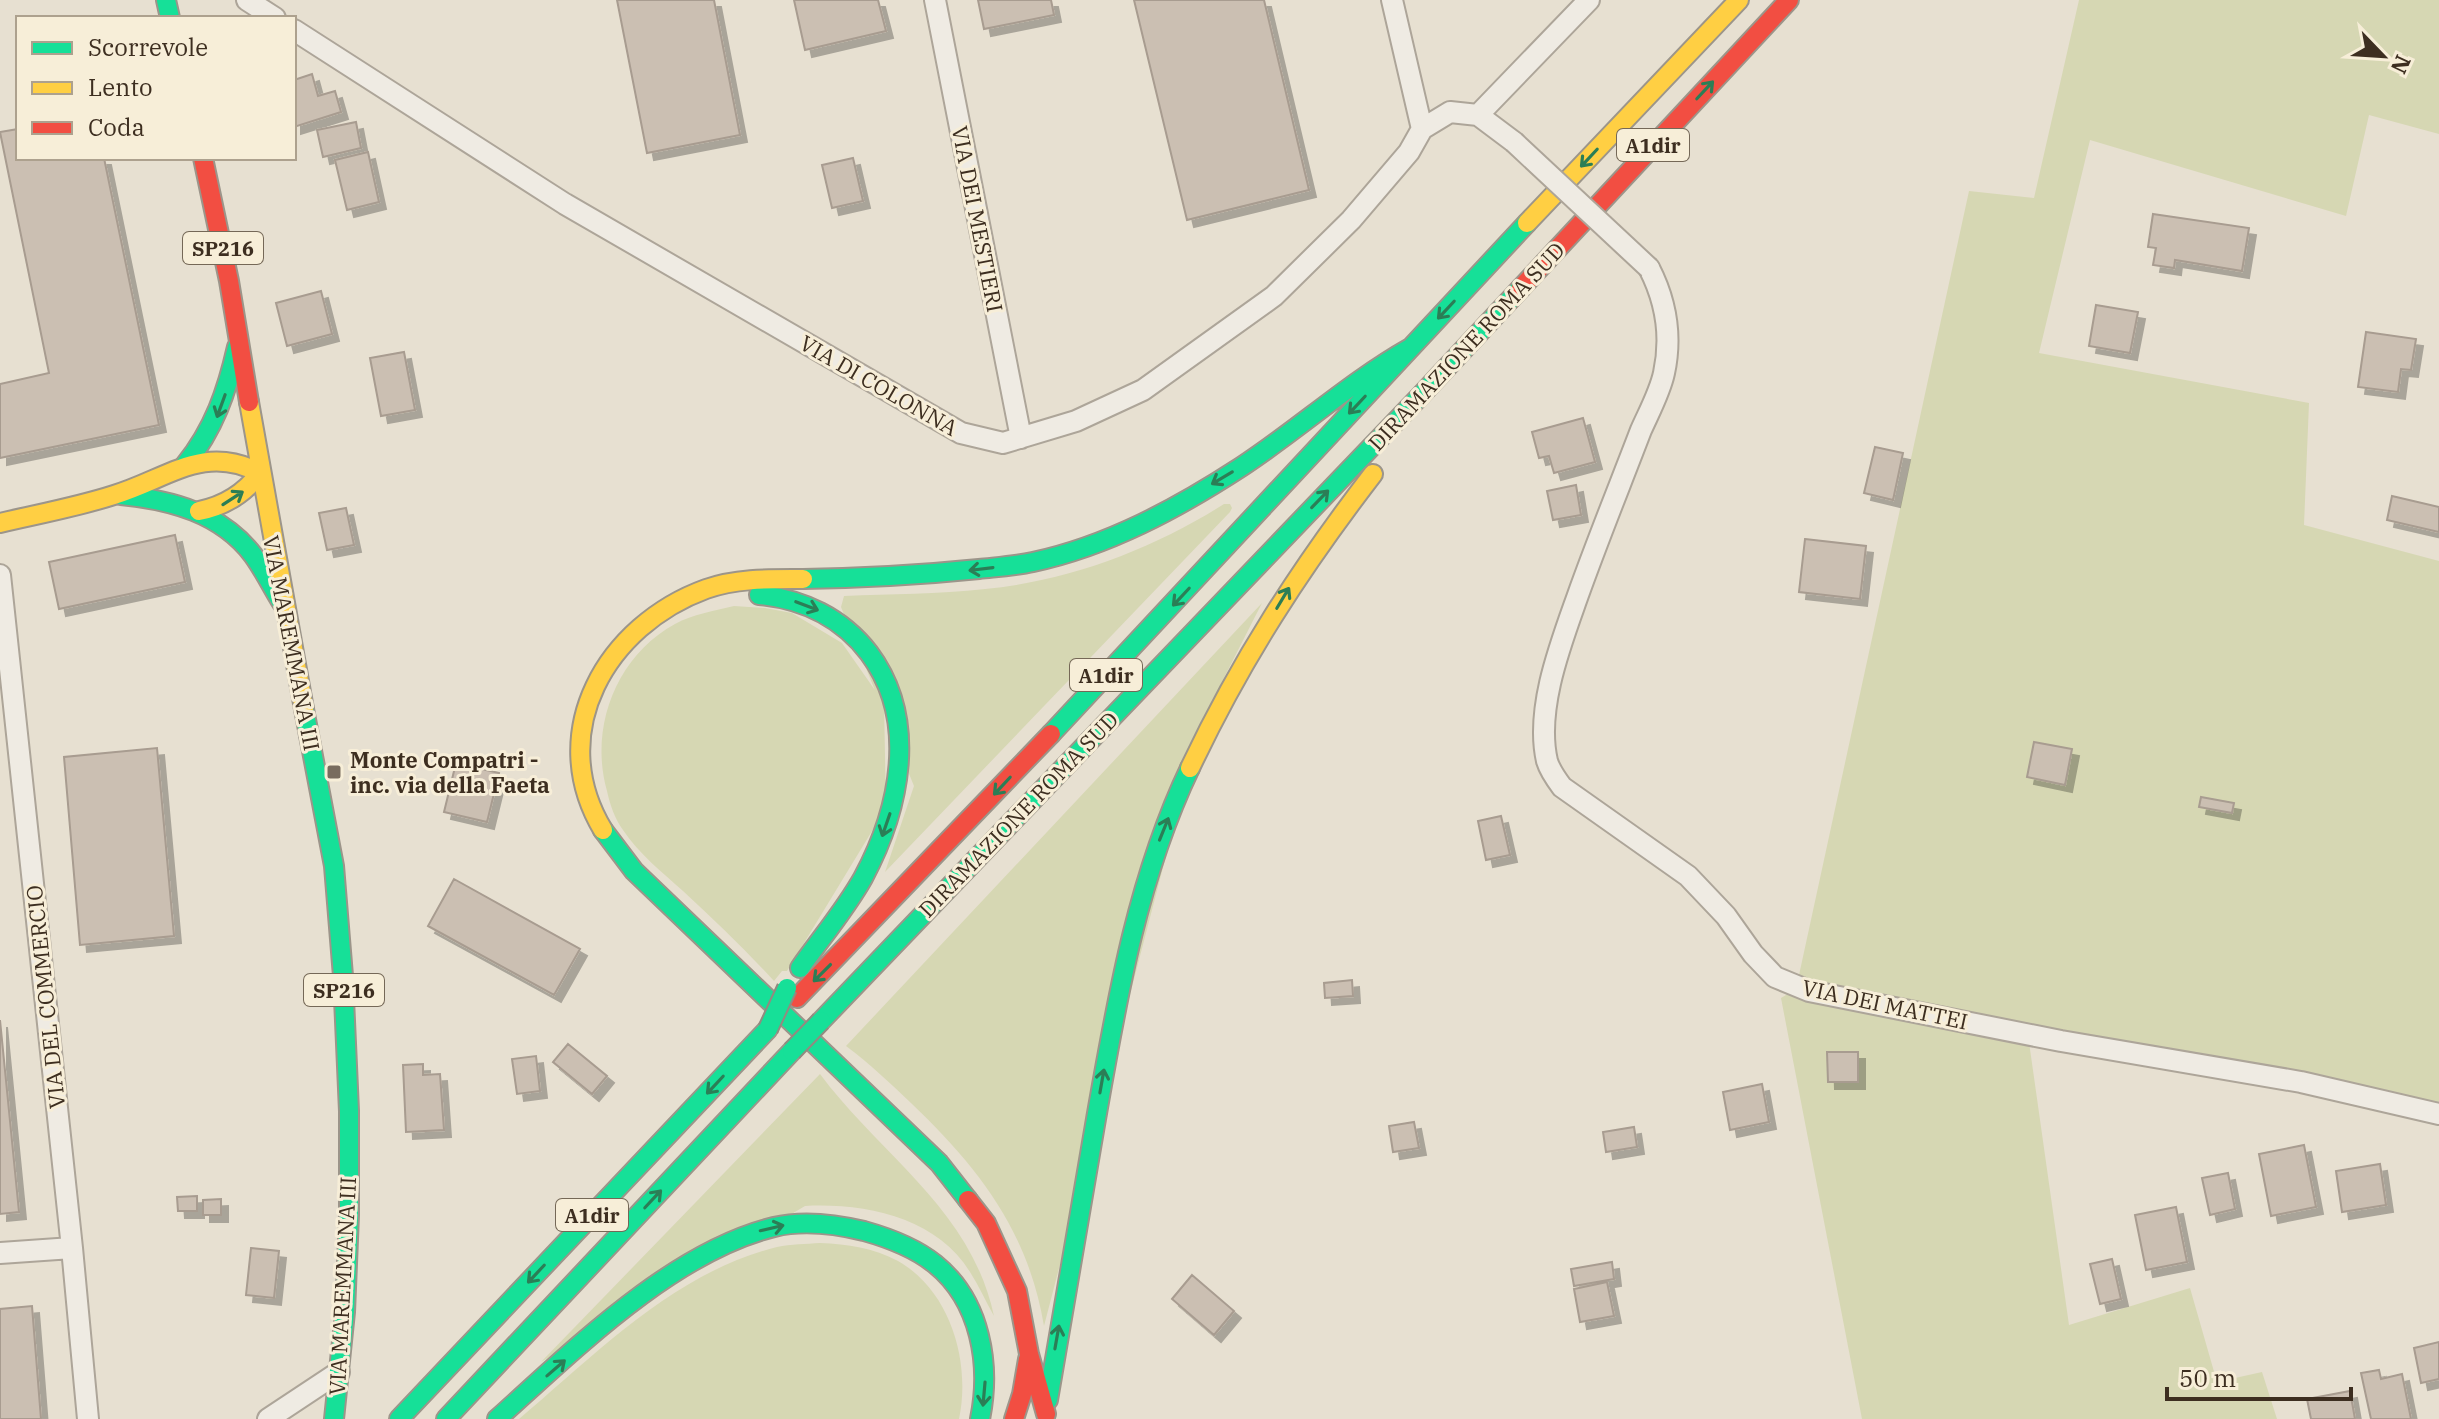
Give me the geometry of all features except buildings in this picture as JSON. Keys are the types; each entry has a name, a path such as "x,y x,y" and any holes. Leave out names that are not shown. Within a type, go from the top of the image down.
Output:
{"main road":[{"name":"DIRAMAZIONE ROMA SUD","path":"792,993 890,903 1739,0"},
{"name":"DIRAMAZIONE ROMA SUD","path":"446,1419 792,1051 1424,392 1789,0"},
{"name":"VIA MAREMMANA III","path":"203,160 224,254 260,473 334,866 349,1111 349,1215 334,1419"},
{"path":"185,465 204,444 220,411 238,338"},
{"path":"1045,1416 1010,1272 990,1231 964,1194 939,1163 634,871 602,830 586,792 580,742 584,711 594,681 611,655 631,633 667,607 728,582 924,576 1030,563 1091,544 1146,521 1240,468 1368,373 1410,348"},
{"path":"1045,1416 1119,985 1133,920 1158,843 1191,765 1250,653 1298,574 1400,438 1424,392"},
{"path":"0,523 116,495 185,465 229,460 247,463 260,473 252,485 232,500 199,511"},
{"path":"116,495 165,500 199,511 226,528 252,553 287,612"},
{"path":"701,592 780,597 825,613 866,648 878,666 895,709 900,748 898,783 886,826 876,852 792,993"},
{"name":"A1dir","path":"399,1419 768,1029 792,993"},
{"path":"497,1419 620,1314 678,1272 751,1233 800,1223 829,1224 873,1233 915,1250 947,1274 970,1311 984,1355 985,1390 980,1419"},
{"path":"1014,1419 1029,1354"}],"street":[{"path":"247,0 272,16"},
{"name":"VIA DEI MESTIERI","path":"935,0 1021,438"},
{"path":"1392,0 1422,129 1450,112 1478,115 1589,0"},
{"name":"VIA DI COLONNA","path":"296,31 565,204 961,433 1003,443 1076,421 1143,390 1274,296 1351,220 1409,152 1422,129"},
{"name":"VIA DEI MATTEI","path":"1478,115 1514,142 1649,268 1660,288 1667,317 1663,375 1597,541 1557,655 1546,709 1545,739 1547,761 1562,787 1688,876 1726,916 1753,954 1775,977 1809,991 2061,1041 2301,1082 2439,1114"},
{"name":"VIA DEL COMMERCIO","path":"0,575 88,1419"},
{"path":"0,1253 72,1248"},
{"path":"268,1419 339,1372"}],"green space":[{"path":"2079,0 2439,0 2439,134 2369,115 2346,216 2090,140 2039,353 2309,403 2304,525 2439,561 2439,1114 2028,1035 2069,1325 2190,1288 2217,1382 2262,1372 2277,1419 1862,1419 1781,998 1796,989 1969,191 2034,198"},
{"path":"1224,504 1230,504 1230,512 885,872 914,786 841,607 844,596 967,591 1048,579 1139,549"},
{"path":"1262,603 1200,725 1044,1326 1026,1260 1013,1231 979,1177 936,1127 846,1046"},
{"path":"734,606 792,613 842,643 884,703 886,808 787,971 782,971 774,981 629,839 613,812 602,767 605,719 612,696 637,655 654,638 675,624 696,615"},
{"path":"820,1074 945,1214 966,1245 982,1278 994,1316 956,1253 919,1226 875,1211 805,1206 541,1362"},
{"path":"820,1243 860,1248 889,1257 916,1274 932,1290 944,1309 959,1352 962,1397 959,1419 519,1419 639,1318 704,1275 777,1247"}],"traffic: fast":[{"path":"166,0 170,16"},
{"path":"1051,734 1527,223"},
{"path":"821,1021 1521,288"},
{"path":"185,465 204,438 218,409 237,347"},
{"path":"803,579 913,575 1006,566 1061,555 1115,536 1217,482 1410,348"},
{"path":"121,495 176,505 226,529 253,555 282,603"},
{"path":"759,595 806,606 847,630 869,653 885,679 899,735 899,765 894,794 876,851 849,901 800,968"},
{"path":"304,709 334,866 349,1111 345,1312 334,1419"},
{"path":"1048,1400 1121,984 1156,853 1190,768"},
{"path":"603,830 634,871 939,1163 968,1200"},
{"path":"768,1029 787,988"},
{"path":"792,1051 821,1021"},
{"path":"399,1419 768,1029"},
{"path":"446,1419 792,1051"},
{"path":"497,1419 626,1306 662,1281 736,1240 774,1227 808,1223 853,1229 892,1240 927,1258 951,1279 963,1296 979,1335 984,1377 980,1419"}],"traffic: slow":[{"path":"1527,223 1739,0"},
{"path":"249,402 304,709"},
{"path":"0,523 100,499 203,463 240,465 260,473 233,498 199,511"},
{"path":"1190,768 1273,616 1373,474"},
{"path":"603,830 586,793 580,756 584,720 595,686 614,655 640,628 671,606 706,589 742,581 803,579"}],"traffic: jam":[{"path":"1521,288 1789,0"},
{"path":"203,160 229,281 249,402"},
{"path":"797,998 1051,734"},
{"path":"968,1200 986,1223 1017,1291 1029,1354 1046,1414"},
{"path":"1014,1419 1028,1359"}],"place":[{"name":"Monte Compatri - inc. via della Faeta","path":"334,772"}]}
